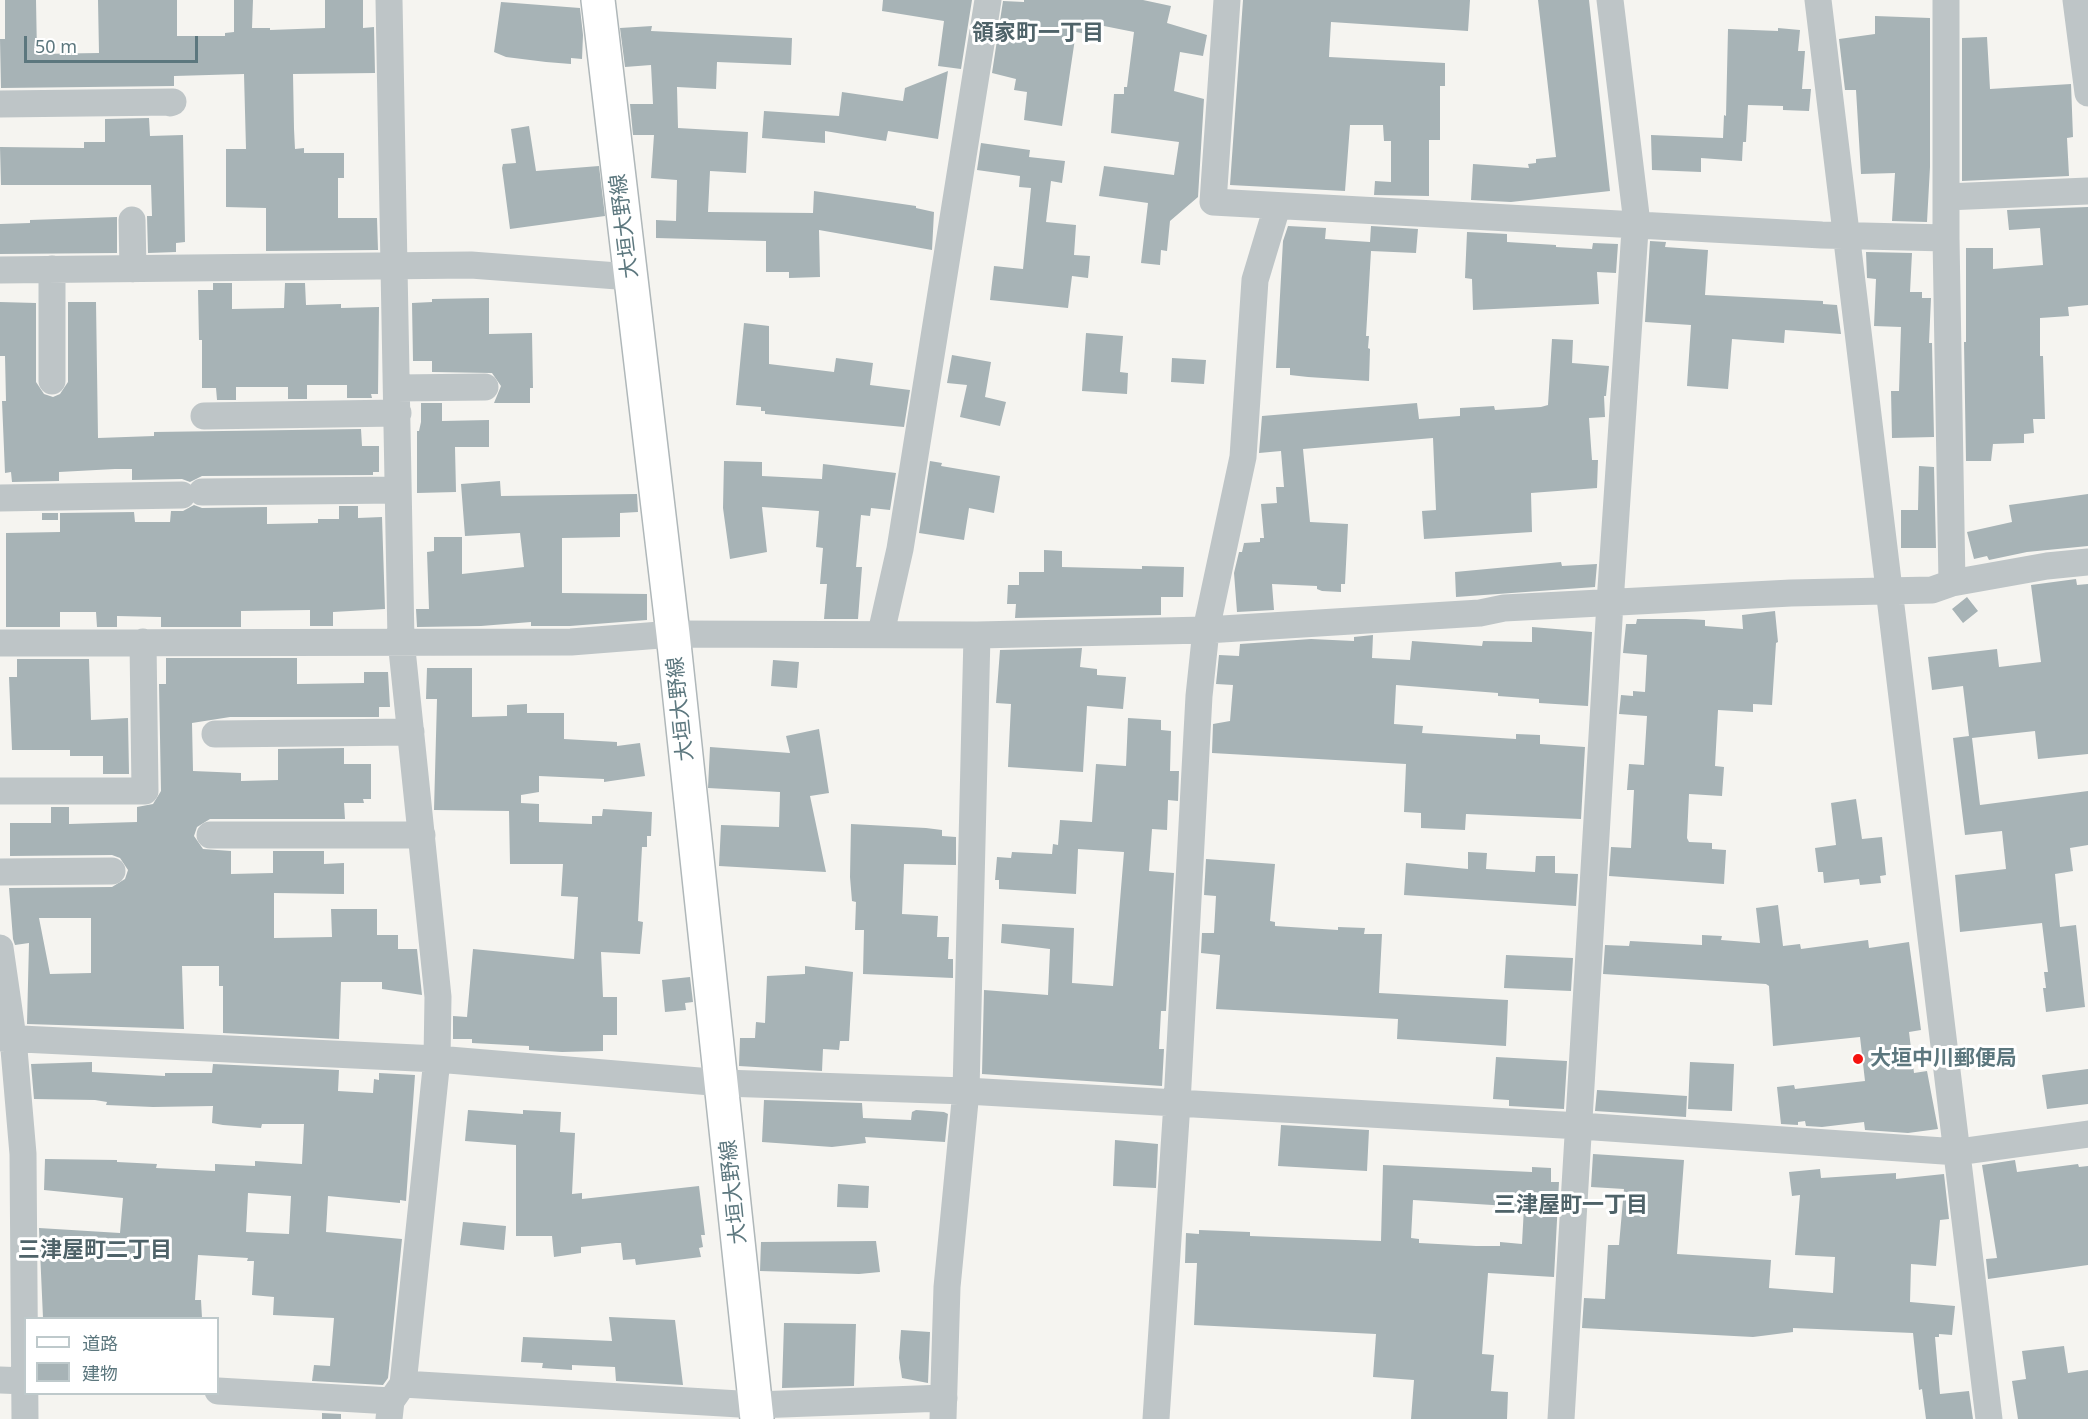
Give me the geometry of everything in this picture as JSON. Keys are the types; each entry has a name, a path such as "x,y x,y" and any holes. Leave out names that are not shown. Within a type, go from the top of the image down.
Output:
{"main road":[{"name":"大垣大野線","path":"598,0 673,634 757,1412"}],"street":[{"path":"389,0 401,640 438,998 437,1059 394,1401"},
{"path":"881,633 900,549 988,0"},
{"path":"1227,0 1213,202 1846,236 1946,238"},
{"path":"1562,1419 1610,603 1636,215 1610,0"},
{"path":"1818,0 1989,1419"},
{"path":"1946,0 1946,238 1952,583"},
{"path":"2076,0 2088,93"},
{"path":"0,104 173,102 170,103"},
{"path":"1946,197 2088,191"},
{"path":"1156,1419 1177,1103 1199,696 1206,630 1243,457 1255,280 1277,207"},
{"path":"132,220 133,268"},
{"path":"0,270 471,265 631,277"},
{"path":"52,269 52,381"},
{"path":"204,416 397,401 485,387"},
{"path":"0,498 398,490"},
{"path":"0,643 401,640 571,642 673,634 977,635 1206,630 1791,593 1932,590 1952,583 2047,566 2088,562"},
{"path":"219,1391 394,1401 757,1412 943,1408 947,1287 966,1091 977,635"},
{"path":"0,790 145,791 143,642"},
{"path":"215,734 411,732"},
{"path":"210,835 422,835"},
{"path":"0,872 112,871"},
{"path":"0,948 7,1038 23,1154 24,1317"},
{"path":"7,1038 437,1059 723,1083 966,1091 1580,1126 1958,1152 2088,1134"},
{"path":"0,1380 24,1380"},
{"path":"25,1395 25,1419"}],"building":[{"path":"5,0 36,0 37,54 99,53 98,0 177,0 177,36 225,36 225,33 234,32 234,0 253,0 252,28 270,28 270,30 325,28 325,0 363,0 363,28 374,27 375,73 293,74 295,149 304,148 304,153 344,153 344,178 338,178 338,218 377,218 378,250 266,251 266,208 226,207 226,149 246,149 244,74 174,76 174,86 1,88 0,39 5,39"},
{"path":"883,0 972,0 961,69 938,66 944,21 882,11"},
{"path":"1024,0 1143,0 1171,6 1167,23 1207,35 1203,56 1180,52 1174,91 1204,99 1198,197 1170,221 1167,251 1161,250 1160,265 1141,263 1148,203 1099,196 1104,166 1174,175 1179,142 1111,133 1114,94 1124,94 1124,87 1127,87 1134,32 1094,24 1092,35 1076,32 1062,126 1024,120 1027,92 1014,90 1016,79 992,73 1003,1 1024,2"},
{"path":"1243,0 1470,0 1468,31 1331,22 1329,57 1445,63 1445,86 1440,86 1440,140 1429,140 1429,196 1374,195 1375,181 1391,182 1391,141 1384,141 1383,125 1350,125 1345,191 1230,185"},
{"path":"1538,0 1589,0 1610,191 1511,202 1471,200 1473,164 1529,168 1528,164 1536,163 1536,159 1556,157"},
{"path":"501,2 580,8 583,35 582,59 571,58 571,64 506,57 494,52"},
{"path":"1875,16 1930,18 1930,167 1927,222 1892,221 1895,173 1861,174 1856,90 1845,90 1839,39 1875,34"},
{"path":"652,26 651,31 792,38 791,65 717,62 716,89 677,87 678,128 748,132 746,173 710,171 708,212 813,213 814,191 916,206 916,208 934,212 932,250 819,230 820,277 789,278 789,272 766,272 766,241 656,238 656,220 676,221 677,180 651,178 654,135 633,135 630,104 653,104 651,65 625,67 620,28"},
{"path":"1778,28 1800,30 1798,51 1805,51 1802,89 1811,89 1809,111 1783,110 1783,106 1748,105 1746,142 1743,142 1742,161 1701,158 1701,172 1652,170 1651,135 1723,138 1724,115 1726,116 1728,29 1778,31"},
{"path":"1987,37 1990,89 2071,84 2073,137 2067,138 2069,176 1962,181 1962,38"},
{"path":"948,71 938,139 888,131 886,141 825,131 825,143 762,138 764,111 839,116 842,92 903,101 905,88"},
{"path":"149,118 150,136 183,135 185,242 176,243 176,252 148,253 147,216 152,216 151,185 1,185 0,147 84,148 84,142 105,142 105,119"},
{"path":"529,126 536,171 599,166 605,216 510,229 502,168 503,164 516,163 511,129"},
{"path":"981,143 1030,150 1029,157 1065,161 1062,183 1051,181 1046,222 1076,225 1074,255 1090,256 1088,278 1072,276 1068,308 990,300 994,266 1023,269 1031,188 1019,187 1020,176 977,170"},
{"path":"2088,207 2088,305 2068,307 2069,316 2040,318 2040,356 2043,356 2045,419 2033,419 2034,433 2024,434 2024,443 1993,444 1991,461 1966,461 1964,342 1966,342 1966,248 1993,248 1993,269 2043,265 2040,228 2009,230 2007,210"},
{"path":"117,217 117,253 0,254 0,224 30,223 30,220"},
{"path":"1288,226 1326,228 1325,239 1370,242 1371,226 1418,229 1416,253 1371,251 1366,336 1369,336 1368,348 1370,349 1369,381 1290,375 1290,368 1276,368 1283,241"},
{"path":"1467,232 1507,234 1507,242 1556,245 1556,247 1592,249 1593,243 1618,244 1616,273 1597,272 1599,304 1473,310 1472,279 1465,278"},
{"path":"1650,241 1666,242 1665,247 1708,250 1705,295 1823,301 1823,304 1837,305 1841,334 1785,330 1784,343 1732,339 1728,389 1687,386 1691,325 1645,322"},
{"path":"1866,252 1912,253 1910,292 1922,292 1922,298 1931,298 1929,343 1932,343 1934,437 1892,438 1891,391 1899,391 1901,327 1874,326 1876,279 1867,278"},
{"path":"213,283 232,283 232,309 284,308 285,283 305,283 306,305 341,304 341,308 379,307 378,394 371,394 372,398 347,398 347,385 307,385 307,399 288,399 288,387 236,387 236,400 217,400 216,388 202,388 202,340 199,340 198,290 213,290"},
{"path":"489,298 489,334 532,333 533,388 530,388 530,403 494,403 501,386 492,373 432,372 432,361 413,361 412,303 432,302 432,299"},
{"path":"0,302 36,303 36,382 44,394 53,397 60,394 68,382 68,302 96,302 98,438 154,436 154,432 361,429 362,446 379,446 379,472 373,472 373,475 202,476 190,482 182,479 132,480 132,469 115,469 59,472 59,481 12,482 11,472 5,473 2,401 6,401 5,356 0,356"},
{"path":"744,323 769,326 769,364 834,372 836,358 873,363 870,385 910,390 904,427 765,414 765,411 761,411 761,407 736,405"},
{"path":"1086,333 1123,336 1120,372 1128,373 1127,394 1082,391"},
{"path":"1552,339 1573,340 1572,363 1609,366 1606,396 1604,396 1605,417 1589,418 1592,460 1598,460 1597,488 1531,493 1532,532 1424,539 1422,511 1436,510 1433,438 1303,449 1310,522 1348,524 1345,584 1341,584 1341,592 1322,591 1317,589 1317,586 1272,584 1274,610 1237,612 1234,573 1239,552 1242,552 1244,543 1260,542 1260,538 1264,538 1261,504 1277,503 1276,487 1284,487 1281,451 1259,453 1262,416 1417,403 1419,419 1460,416 1460,408 1494,406 1495,410 1541,407 1548,405"},
{"path":"952,355 991,362 985,397 1006,402 1000,426 960,417 967,385 947,383"},
{"path":"1172,358 1206,360 1204,384 1171,382"},
{"path":"421,403 442,403 442,421 489,420 489,447 455,447 456,492 417,493 417,431 419,431 421,422"},
{"path":"724,461 762,462 762,476 822,479 823,464 896,473 890,510 871,508 870,516 861,515 856,567 862,567 858,619 824,619 827,584 820,584 823,548 816,547 819,511 762,507 767,552 730,559 723,508"},
{"path":"930,461 942,463 941,466 1000,476 994,513 969,508 964,540 919,533"},
{"path":"1919,466 1934,467 1936,548 1901,548 1901,510 1918,510"},
{"path":"500,481 501,496 637,494 638,512 620,513 620,537 562,538 562,593 647,594 647,620 570,626 531,626 531,622 481,626 417,627 416,609 429,609 427,552 434,551 434,537 462,537 462,574 524,567 520,533 465,536 461,484"},
{"path":"2088,494 2088,546 2027,552 1989,560 1987,556 1974,559 1967,532 2012,522 2009,505"},
{"path":"194,505 202,508 267,507 267,524 318,523 318,519 339,519 339,506 358,506 358,518 382,517 385,609 333,612 333,626 310,626 310,610 241,611 241,627 161,627 161,617 117,616 117,627 97,627 96,612 60,612 60,627 6,627 6,533 60,532 60,513 134,512 135,522 170,522 171,511 183,511"},
{"path":"42,513 58,513 58,520 42,520"},
{"path":"1044,550 1062,551 1062,567 1142,569 1142,566 1184,567 1183,597 1161,597 1161,615 1015,618 1016,604 1007,604 1008,585 1019,585 1019,572 1044,572"},
{"path":"1561,562 1562,566 1597,564 1595,587 1456,597 1455,572"},
{"path":"2076,579 2077,585 2088,584 2088,754 2038,759 2035,731 1972,738 1980,805 2088,791 2088,845 2070,848 2073,871 2055,874 2060,927 2076,925 2085,1007 2046,1012 2043,988 2046,988 2044,972 2048,972 2042,923 1960,932 1955,875 2006,869 2002,831 1965,835 1953,738 1969,736 1963,686 1932,690 1928,657 1997,649 1999,667 2041,662 2031,585"},
{"path":"1967,597 1978,611 1963,623 1952,609"},
{"path":"1775,611 1778,642 1776,643 1772,705 1753,704 1753,712 1718,710 1715,766 1724,767 1722,796 1689,794 1687,838 1689,842 1712,843 1712,849 1726,850 1724,884 1609,876 1611,847 1631,848 1634,790 1627,790 1629,764 1644,765 1647,716 1619,714 1621,695 1633,696 1633,691 1645,692 1647,655 1623,653 1626,624 1636,624 1637,619 1686,619 1705,620 1705,626 1743,629 1742,615"},
{"path":"1532,627 1592,632 1588,706 1539,703 1539,699 1498,696 1498,693 1396,685 1394,724 1423,726 1422,733 1516,739 1516,734 1540,735 1540,744 1585,747 1581,819 1466,814 1465,830 1421,828 1421,813 1404,812 1406,764 1212,753 1213,724 1230,721 1233,685 1216,684 1219,655 1239,656 1240,644 1311,639 1354,641 1354,637 1373,635 1372,658 1410,660 1412,641 1482,646 1483,641 1532,642"},
{"path":"1082,648 1080,667 1097,669 1097,675 1126,677 1123,709 1087,706 1083,772 1008,767 1011,704 996,703 1000,650"},
{"path":"166,658 297,658 297,684 364,683 364,672 388,672 390,707 379,707 379,717 230,717 192,723 193,771 241,773 241,781 278,780 278,749 344,748 344,764 371,764 371,799 363,799 364,803 344,803 345,819 210,819 197,827 194,836 203,849 231,851 231,874 273,873 273,851 324,851 324,864 344,863 344,894 274,893 274,938 332,937 331,909 377,909 377,935 398,935 398,949 417,949 422,995 382,989 382,982 341,982 339,1039 223,1033 223,986 219,986 219,966 182,966 184,1029 27,1024 29,943 15,945 9,888 112,887 125,879 128,870 120,858 112,855 10,856 10,823 51,823 51,807 69,807 69,824 137,822 137,807 153,804 161,791 159,684 166,684","holes":["39,918 91,918 91,973 50,974"]},
{"path":"17,659 89,659 91,720 128,718 129,774 103,774 103,756 70,756 70,750 12,750 9,677 17,677"},
{"path":"773,660 799,662 797,688 771,686"},
{"path":"427,668 472,668 472,717 507,716 507,705 527,704 527,713 564,713 564,739 617,742 617,746 640,743 645,776 604,782 604,779 539,776 539,792 521,795 521,803 539,804 539,822 592,824 592,816 602,816 603,809 652,812 651,836 647,836 647,847 642,847 638,921 643,922 640,954 601,952 603,997 617,997 617,1035 603,1035 603,1051 529,1050 529,1046 472,1043 472,1039 453,1039 453,1016 467,1017 473,949 574,959 578,897 561,896 563,864 510,864 509,811 434,810 437,699 426,699"},
{"path":"1128,718 1161,720 1161,730 1171,731 1170,771 1179,771 1178,801 1168,800 1167,830 1152,829 1149,871 1174,873 1166,1011 1161,1011 1159,1049 1164,1049 1162,1086 982,1074 984,990 1048,995 1050,949 1001,943 1002,924 1074,928 1072,983 1113,986 1124,852 1078,849 1076,894 999,889 999,880 995,880 997,857 1011,858 1012,852 1052,854 1053,844 1058,845 1060,820 1092,822 1096,764 1126,766"},
{"path":"819,729 829,793 810,796 826,872 719,866 721,825 779,827 780,792 708,788 710,747 790,753 786,736"},
{"path":"1856,799 1862,839 1882,837 1886,875 1880,876 1881,883 1860,885 1859,879 1824,883 1823,872 1818,872 1815,848 1836,845 1831,803"},
{"path":"851,824 926,828 942,830 942,836 956,837 956,865 904,864 902,914 938,916 937,937 949,937 948,959 953,959 953,978 863,974 864,930 855,930 856,902 852,901 850,877"},
{"path":"1468,852 1487,853 1486,869 1535,872 1536,856 1555,856 1555,873 1578,874 1576,906 1404,895 1406,863 1468,869"},
{"path":"1206,859 1275,864 1270,921 1275,922 1275,926 1338,930 1338,927 1365,928 1364,934 1382,934 1379,993 1508,1000 1506,1046 1397,1039 1398,1019 1216,1009 1220,955 1201,953 1202,933 1214,933 1216,896 1204,895"},
{"path":"1778,905 1783,946 1800,944 1801,949 1868,940 1869,948 1909,942 1921,1030 1909,1032 1914,1073 1927,1071 1938,1129 1908,1133 1865,1130 1864,1122 1822,1127 1806,1126 1805,1121 1798,1122 1798,1125 1781,1124 1777,1087 1794,1085 1795,1089 1865,1081 1860,1037 1773,1046 1769,986 1766,984 1603,974 1605,945 1629,946 1630,941 1702,945 1702,935 1722,936 1721,940 1760,943 1756,908"},
{"path":"1506,955 1573,958 1571,991 1504,988"},
{"path":"805,966 853,972 849,1041 840,1041 839,1050 823,1049 822,1071 739,1066 740,1038 755,1038 756,1022 765,1023 767,976 805,974"},
{"path":"690,977 693,1002 685,1003 686,1010 665,1012 662,980"},
{"path":"1496,1057 1567,1061 1564,1109 1509,1106 1509,1100 1493,1099"},
{"path":"92,1062 92,1072 165,1076 165,1073 212,1073 213,1064 339,1070 338,1091 373,1093 374,1079 379,1080 379,1073 415,1075 406,1201 400,1200 400,1203 328,1196 326,1232 402,1239 388,1378 383,1385 312,1381 314,1365 330,1366 334,1318 273,1315 274,1297 252,1295 254,1261 247,1261 248,1258 198,1255 195,1300 201,1300 202,1317 43,1317 39,1228 120,1233 123,1198 44,1190 45,1159 117,1160 117,1162 157,1164 156,1168 215,1171 215,1164 255,1166 255,1161 302,1164 304,1124 262,1124 261,1128 212,1123 213,1106 153,1107 106,1105 107,1102 95,1100 34,1099 31,1064","holes":["248,1193 291,1196 289,1234 246,1232"]},
{"path":"1690,1062 1734,1064 1732,1111 1688,1109"},
{"path":"2088,1069 2088,1104 2047,1109 2042,1075"},
{"path":"1597,1090 1687,1096 1686,1117 1595,1111"},
{"path":"764,1100 862,1103 863,1118 911,1120 912,1112 916,1110 944,1112 948,1114 945,1142 865,1137 866,1143 832,1147 762,1142"},
{"path":"468,1110 523,1114 523,1110 561,1112 560,1132 575,1133 572,1194 582,1193 582,1199 699,1186 705,1235 701,1235 703,1247 699,1248 701,1257 636,1265 635,1259 623,1260 621,1243 616,1243 581,1247 581,1253 554,1257 552,1236 516,1236 516,1145 465,1141"},
{"path":"1281,1125 1369,1130 1367,1171 1278,1166"},
{"path":"1115,1140 1158,1144 1156,1188 1113,1186"},
{"path":"1593,1154 1684,1160 1677,1254 1771,1260 1769,1288 1833,1293 1835,1257 1795,1255 1800,1195 1792,1196 1789,1172 1820,1169 1821,1178 1896,1173 1896,1179 1944,1174 1949,1219 1940,1220 1936,1266 1911,1264 1910,1302 1955,1306 1952,1335 1939,1334 1939,1337 1935,1337 1940,1394 1969,1391 1973,1419 1926,1419 1922,1389 1919,1390 1913,1333 1793,1328 1793,1332 1753,1337 1582,1328 1584,1298 1605,1299 1608,1245 1619,1245 1624,1189 1591,1187"},
{"path":"2015,1160 2017,1172 2078,1164 2079,1167 2088,1166 2088,1265 1988,1279 1986,1259 1997,1258 1982,1165"},
{"path":"1383,1165 1532,1172 1532,1167 1551,1168 1551,1182 1559,1182 1554,1277 1488,1273 1482,1354 1494,1355 1491,1391 1508,1392 1507,1419 1411,1419 1414,1380 1373,1377 1376,1334 1194,1325 1197,1263 1185,1263 1186,1233 1199,1234 1199,1230 1250,1232 1250,1236 1381,1241","holes":["1413,1200 1524,1207 1522,1244 1500,1242 1500,1246 1476,1246 1419,1243 1419,1239 1411,1238"]},
{"path":"838,1184 869,1186 868,1208 837,1207"},
{"path":"463,1222 506,1226 504,1250 460,1245"},
{"path":"876,1241 880,1272 859,1274 760,1271 761,1242"},
{"path":"609,1317 675,1320 683,1385 616,1381 615,1367 572,1365 572,1370 542,1368 543,1363 521,1362 523,1337 612,1341"},
{"path":"784,1323 856,1324 854,1386 782,1388"},
{"path":"901,1330 930,1332 928,1383 902,1378 899,1358"},
{"path":"2064,1346 2068,1373 2088,1370 2088,1419 2018,1419 2012,1381 2026,1379 2022,1351"},
{"path":"322,1413 341,1414 341,1419 322,1419"}],"place":[{"name":"大垣中川郵便局","path":"1858,1059"}],"district":[{"name":"領家町一丁目","path":"1038,34"},
{"name":"三津屋町一丁目","path":"1571,1206"},
{"name":"三津屋町二丁目","path":"95,1251"}]}
